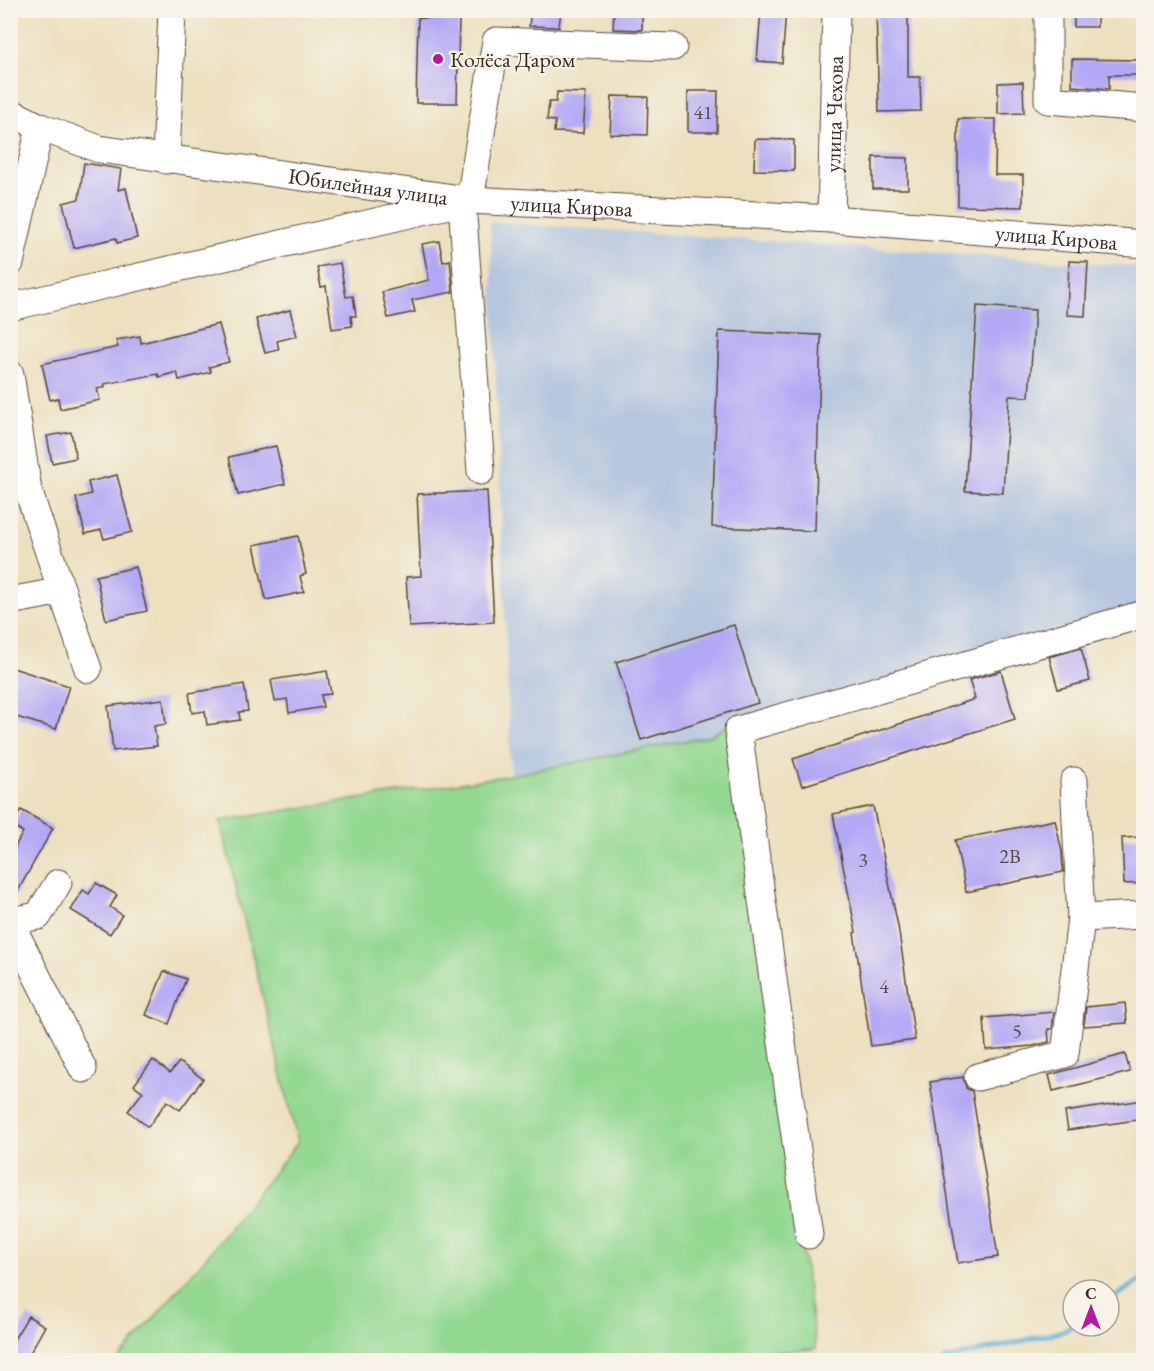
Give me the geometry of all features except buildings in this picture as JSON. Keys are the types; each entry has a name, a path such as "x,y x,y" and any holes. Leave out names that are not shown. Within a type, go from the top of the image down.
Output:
{"street":[{"path":"166,160 172,10"},
{"name":"улица Чехова","path":"831,219 836,10"},
{"path":"1048,10 1048,100 1143,108"},
{"name":"Юбилейная улица","path":"10,112 40,128 99,149 466,201 496,41 673,47"},
{"path":"10,263 40,128"},
{"path":"466,201 482,471"},
{"name":"улица Кирова","path":"10,307 466,201 831,219 1143,244"},
{"path":"10,374 15,427 28,490 88,669"},
{"path":"10,601 62,591"},
{"path":"809,1235 738,730 1143,614"},
{"path":"978,1077 1065,1054 1081,918 1074,781"},
{"path":"58,883 38,916 10,922 82,1069"},
{"path":"1081,918 1143,915"}],"shaded area":[{"path":"490,222 1143,267 1143,609 730,724 710,736 681,748 511,775"}],"green space":[{"path":"730,724 816,1349 718,1356 708,1360 118,1360 225,1235 298,1142 220,821 511,775 710,736"}],"waterway":[{"path":"1121,1293 1144,1278"},
{"path":"944,1360 1061,1331"}],"place":[{"name":"Колёса Даром","path":"438,59"}]}
